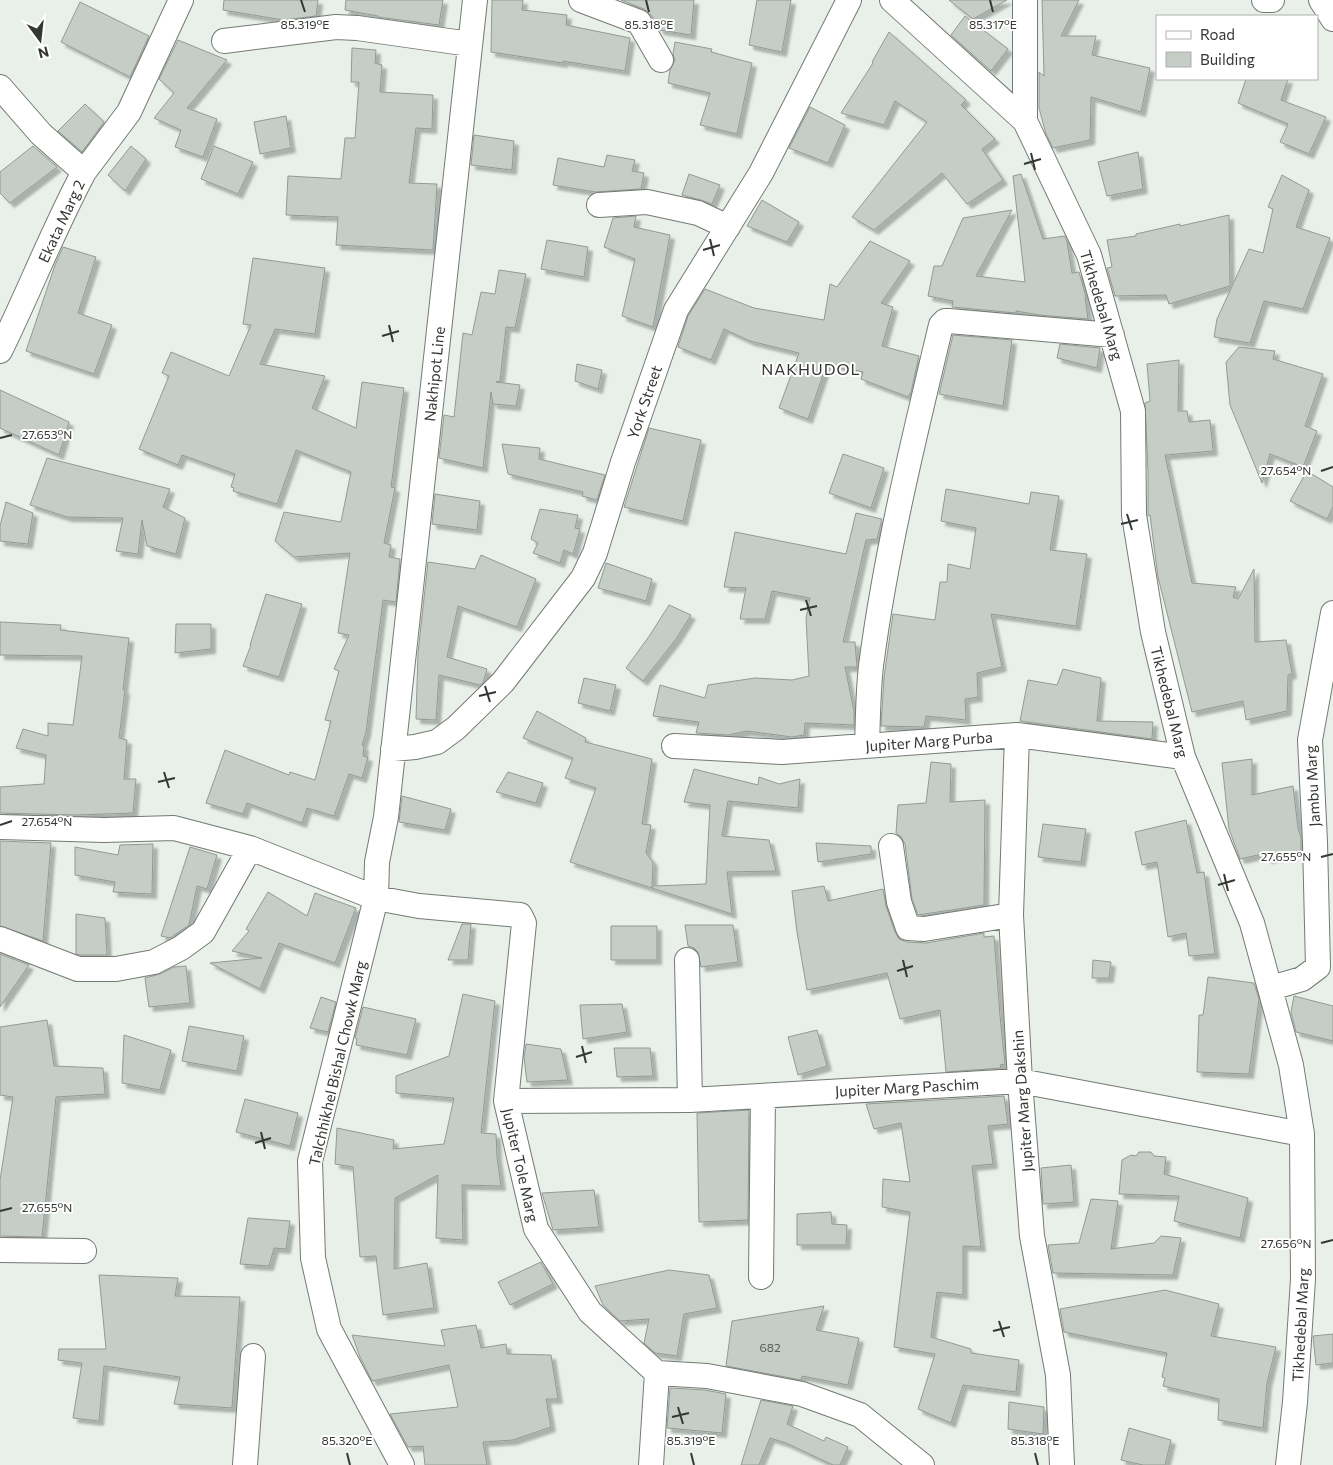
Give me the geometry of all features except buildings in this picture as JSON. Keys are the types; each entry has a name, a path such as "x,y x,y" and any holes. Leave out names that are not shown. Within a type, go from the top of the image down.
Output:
{"street":[{"path":"84,172 128,112 181,0"},
{"name":"Nakhipot Line","path":"376,898 377,862 386,817 475,0"},
{"path":"580,0 639,22 661,60"},
{"name":"York Street","path":"393,749 437,742 456,728 503,682 583,578 595,554 623,462 676,310 761,173 849,0"},
{"name":"Tikhedebal Marg","path":"892,0 1026,121 1089,255 1133,411 1134,515 1153,632 1183,757 1252,923 1291,1065 1302,1134 1303,1279 1295,1402 1288,1465"},
{"path":"1025,0 1026,121"},
{"path":"1264,0 1272,0"},
{"path":"1321,0 1333,19"},
{"path":"224,41 336,27 357,28 470,44"},
{"name":"Ekata Marg 2","path":"0,87 41,134 84,172 24,304 0,351"},
{"path":"599,205 647,202 698,213 728,227"},
{"path":"867,745 871,668 882,594 904,480 941,325 945,321 949,321 1112,335"},
{"name":"Jambu Marg","path":"1271,988 1302,979 1318,967 1324,836 1310,740 1333,613"},
{"name":"Jupiter Marg Purba","path":"674,746 782,752 1017,735 1183,757"},
{"name":"Jupiter Marg Dakshin","path":"1017,735 1011,914 1020,1081 1032,1236 1058,1375 1062,1465"},
{"path":"0,828 104,830 174,828 250,848 376,898"},
{"path":"892,846 899,902 908,928 924,929 1011,914"},
{"path":"0,939 78,969 116,969 154,962 181,948 203,932 250,848"},
{"name":"Jupiter Tole Marg","path":"376,898 418,906 520,915 524,923 506,1101 536,1229 590,1312 657,1373"},
{"name":"Talchhikhel Bishal Chowk Marg","path":"376,898 310,1161 313,1258 328,1329 402,1465"},
{"path":"687,960 690,1100"},
{"name":"Jupiter Marg Paschim","path":"506,1101 690,1100 1020,1081 1302,1134"},
{"path":"761,1277 763,1096"},
{"path":"0,1250 84,1251"},
{"path":"245,1465 253,1356"},
{"path":"651,1465 657,1373 706,1376 802,1394 860,1415 922,1465"}],"district":[{"name":"NAKHUDOL","path":"811,368"}]}
